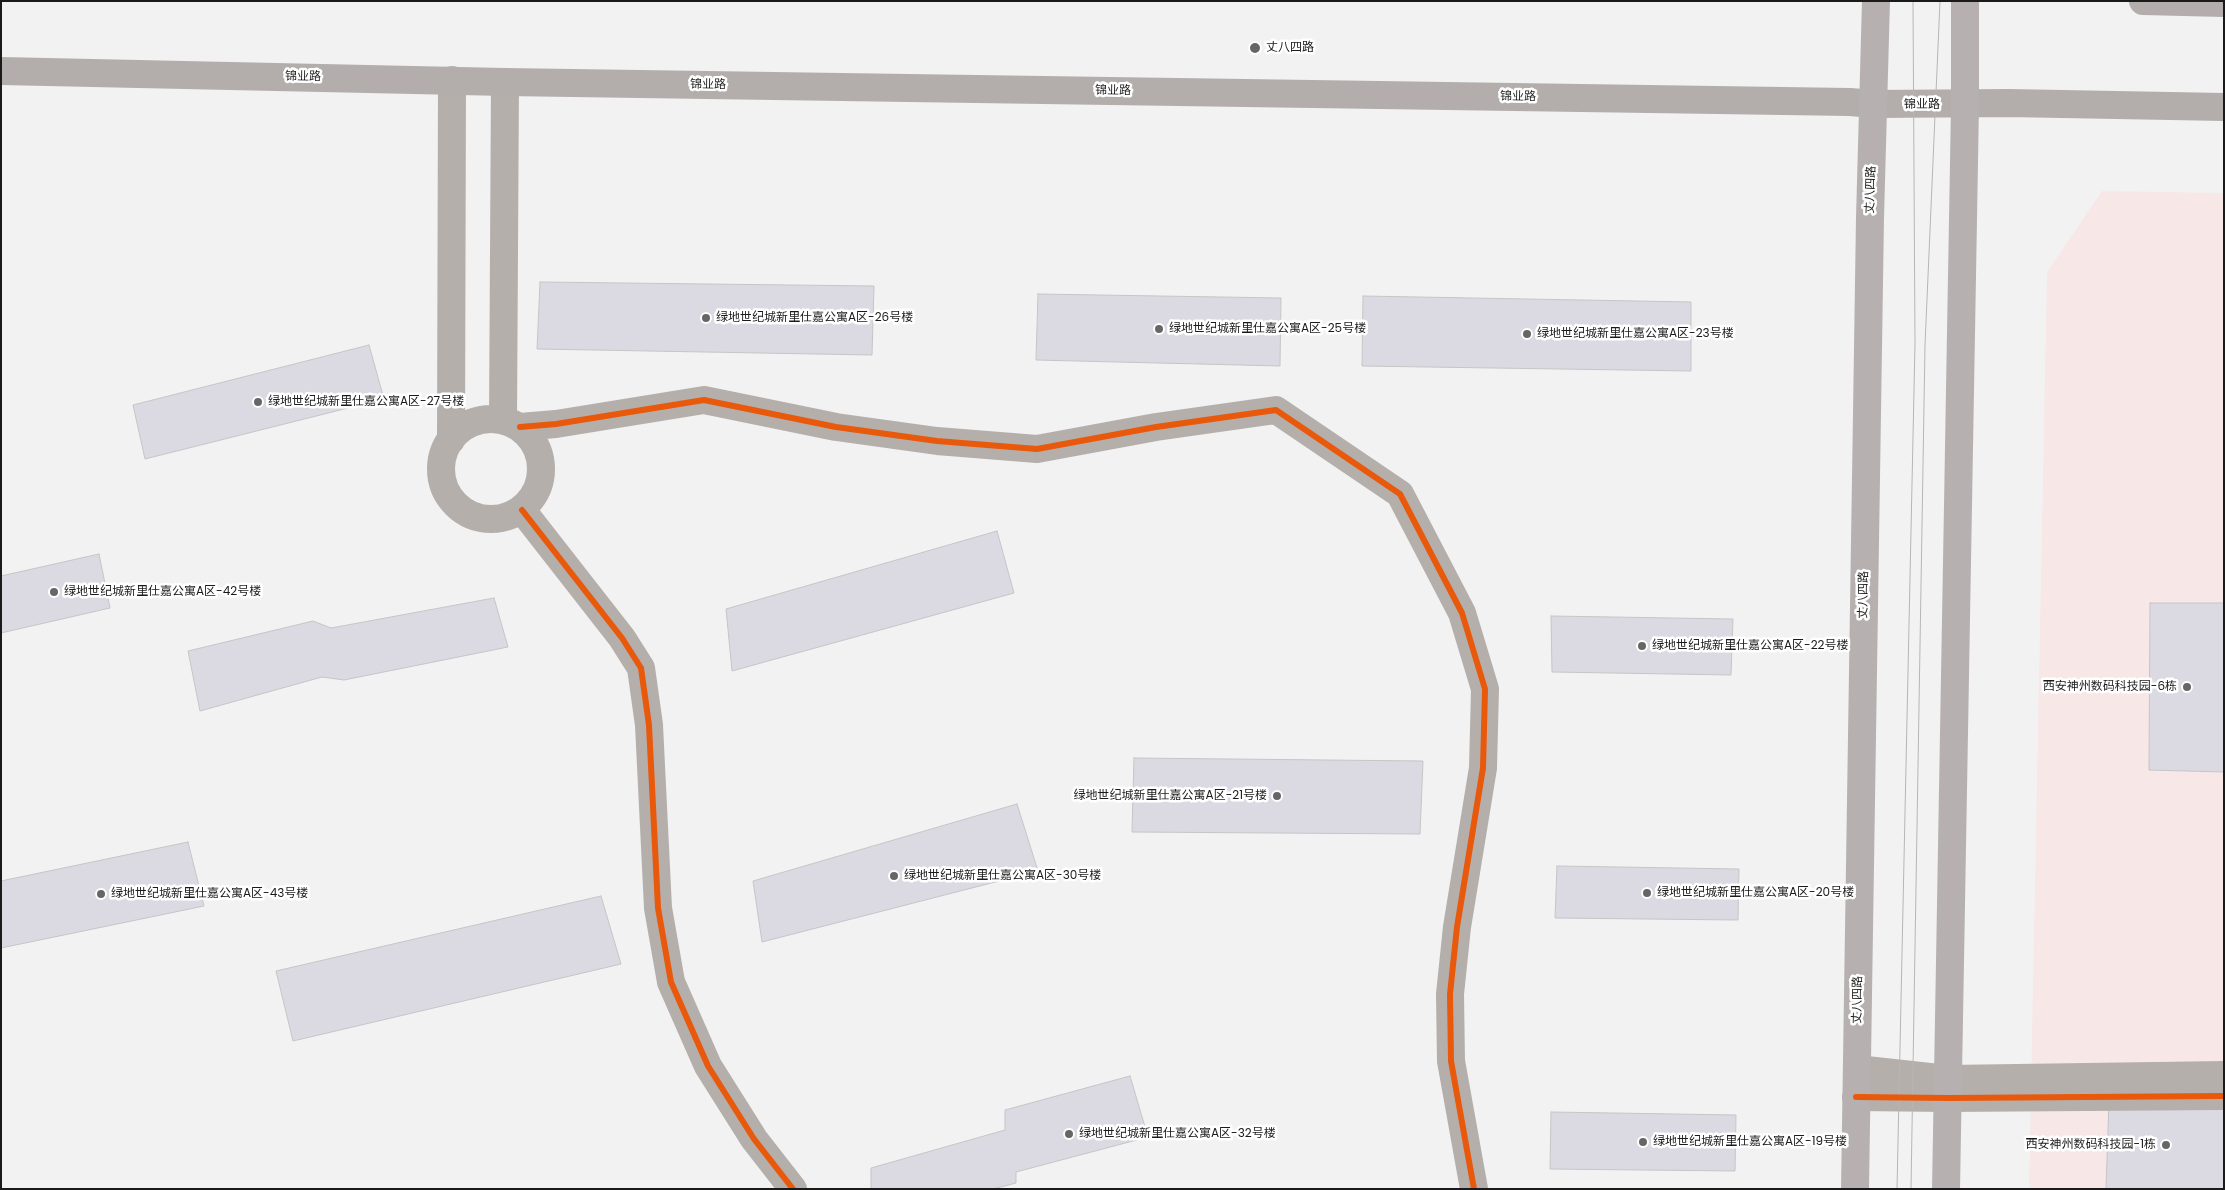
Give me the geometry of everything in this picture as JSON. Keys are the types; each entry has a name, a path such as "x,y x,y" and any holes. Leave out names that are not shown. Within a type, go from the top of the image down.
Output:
{"main road":[{"name":"丈八四路","path":"1855,1189 1869,238 1876,1"},
{"path":"1946,1189 1965,105 1965,1"},
{"path":"2143,1 2224,3"},
{"name":"锦业路","path":"1,70 505,82 1850,102 1874,104 1965,105 2008,103 2224,107"}],"street":[{"path":"451,440 452,80"},
{"path":"505,82 511,423"},
{"path":"511,423 532,440 540,455 541,481 534,497 522,510 494,520 476,518 461,510 447,495 441,478 441,460 451,440 468,424 485,419 511,423 556,424 704,400 836,427 937,441 1036,449 1156,427 1276,410 1400,494 1462,614 1485,689 1483,768 1457,927 1450,994 1451,1061 1474,1189"},
{"path":"522,510 622,638 641,668 649,725 658,908 671,982 708,1066 754,1139 793,1189"},
{"path":"1857,1069 1948,1089 2224,1096"},
{"path":"1856,1096 1948,1089 2224,1075"}],"shaded area":[{"path":"2102,191 2224,193 2224,1189 2029,1189 2047,272"}],"building":[{"name":"绿地世纪城新里仕嘉公寓A区-26号楼","path":"540,282 874,286 872,355 537,349"},
{"name":"绿地世纪城新里仕嘉公寓A区-25号楼","path":"1038,294 1281,298 1280,366 1036,360"},
{"name":"绿地世纪城新里仕嘉公寓A区-23号楼","path":"1363,296 1691,302 1691,371 1362,366"},
{"name":"绿地世纪城新里仕嘉公寓A区-27号楼","path":"369,345 384,399 145,459 133,405"},
{"path":"997,531 1014,593 732,671 726,609"},
{"name":"绿地世纪城新里仕嘉公寓A区-42号楼","path":"99,554 110,608 1,633 1,576"},
{"path":"494,598 508,647 344,680 322,677 200,711 188,651 313,621 331,628"},
{"name":"西安神州数码科技园-6栋","path":"2150,603 2224,603 2224,772 2149,770"},
{"name":"绿地世纪城新里仕嘉公寓A区-22号楼","path":"1551,616 1733,619 1731,675 1552,672"},
{"name":"绿地世纪城新里仕嘉公寓A区-21号楼","path":"1134,758 1423,761 1420,834 1132,832"},
{"name":"绿地世纪城新里仕嘉公寓A区-30号楼","path":"1017,804 1038,871 762,942 753,881"},
{"name":"绿地世纪城新里仕嘉公寓A区-43号楼","path":"188,842 204,906 1,948 1,881"},
{"name":"绿地世纪城新里仕嘉公寓A区-20号楼","path":"1557,866 1739,869 1738,920 1555,918"},
{"path":"601,896 621,964 293,1041 276,971"},
{"name":"绿地世纪城新里仕嘉公寓A区-32号楼","path":"1130,1076 1148,1137 1016,1172 1016,1183 993,1189 871,1189 871,1168 1005,1130 1005,1110"},
{"name":"西安神州数码科技园-1栋","path":"2109,1100 2224,1102 2224,1189 2106,1189"},
{"name":"绿地世纪城新里仕嘉公寓A区-19号楼","path":"1551,1112 1736,1115 1735,1171 1550,1169"}],"tram line":[{"path":"1897,1189 1915,343 1913,1"},
{"path":"1911,1189 1925,345 1940,1"}],"cycle path":[{"path":"520,427 556,424 704,400 836,427 937,441 1037,449 1156,427 1276,410 1400,494 1462,613 1485,689 1483,768 1457,927 1450,994 1451,1061 1474,1189"},
{"path":"522,510 622,638 641,668 649,725 658,908 671,982 708,1066 754,1139 793,1189"},
{"path":"1856,1097 2224,1096"}],"place":[{"name":"丈八四路","path":"1255,48"},
{"name":"绿地世纪城新里仕嘉公寓A区-26号楼","path":"706,318"},
{"name":"绿地世纪城新里仕嘉公寓A区-25号楼","path":"1159,329"},
{"name":"绿地世纪城新里仕嘉公寓A区-23号楼","path":"1527,334"},
{"name":"绿地世纪城新里仕嘉公寓A区-27号楼","path":"258,402"},
{"name":"绿地世纪城新里仕嘉公寓A区-42号楼","path":"54,592"},
{"name":"绿地世纪城新里仕嘉公寓A区-22号楼","path":"1642,646"},
{"name":"西安神州数码科技园-6栋","path":"2187,687"},
{"name":"绿地世纪城新里仕嘉公寓A区-21号楼","path":"1277,796"},
{"name":"绿地世纪城新里仕嘉公寓A区-30号楼","path":"894,876"},
{"name":"绿地世纪城新里仕嘉公寓A区-20号楼","path":"1647,893"},
{"name":"绿地世纪城新里仕嘉公寓A区-43号楼","path":"101,894"},
{"name":"绿地世纪城新里仕嘉公寓A区-32号楼","path":"1069,1134"},
{"name":"绿地世纪城新里仕嘉公寓A区-19号楼","path":"1643,1142"},
{"name":"西安神州数码科技园-1栋","path":"2166,1145"}]}
